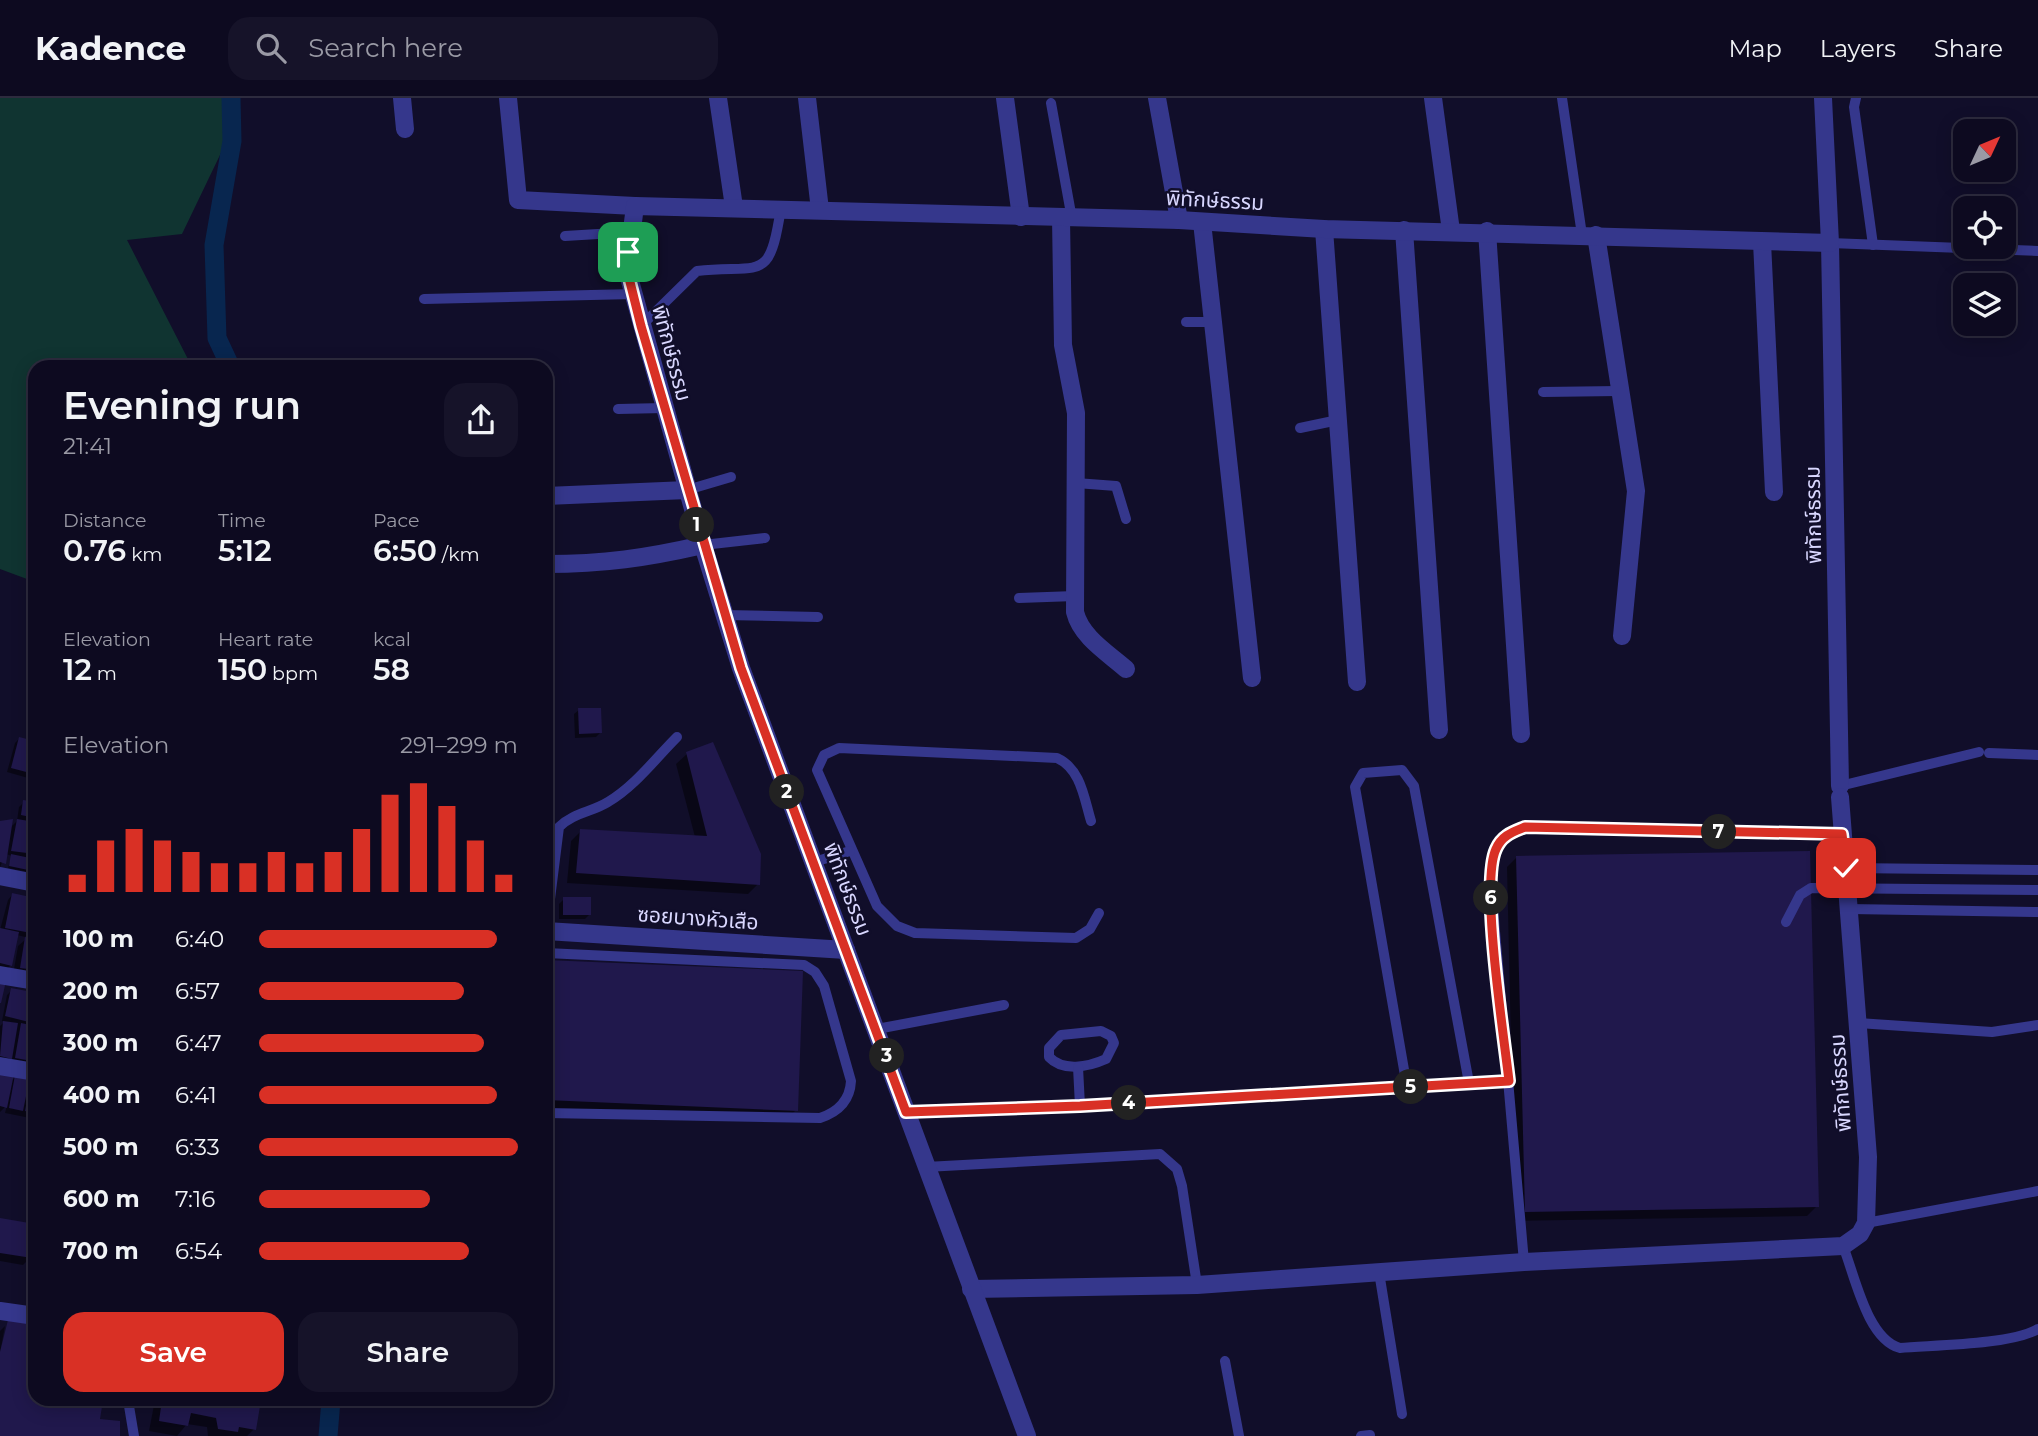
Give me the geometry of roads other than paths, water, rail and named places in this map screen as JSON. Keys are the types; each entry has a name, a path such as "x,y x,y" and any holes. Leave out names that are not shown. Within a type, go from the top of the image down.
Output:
{"street":[{"path":"402,98 405,129"},
{"path":"508,98 518,200 635,206"},
{"path":"718,98 734,207"},
{"path":"807,98 820,210"},
{"path":"1004,98 1021,217"},
{"path":"1157,98 1179,220"},
{"path":"1433,98 1451,231"},
{"name":"พิทักษ์ธรรม","path":"1823,98 1830,243 1840,791 1868,1157 1866,1223"},
{"name":"พิทักษ์ธรรม","path":"1027,1436 754,705 724,615 627,270 635,206 1179,220 1324,229 1487,231 1830,243"},
{"path":"1066,218 1063,345 1076,414 1075,596 1078,624 1126,669"},
{"path":"1202,222 1252,678"},
{"path":"1324,229 1357,682"},
{"path":"1404,230 1439,730"},
{"path":"1487,231 1521,734"},
{"path":"1589,235 1636,491 1622,636"},
{"path":"1762,242 1774,492"},
{"path":"553,496 687,490"},
{"path":"553,564 603,564 703,545"},
{"path":"0,876 28,882"},
{"name":"ซอยบางหัวเสือ","path":"553,931 846,950"},
{"path":"0,975 28,980"},
{"path":"0,1066 28,1071"},
{"path":"971,1289 1197,1285 1524,1262 1843,1246 1860,1234 1866,1223"},
{"path":"0,1311 28,1315"}],"lane":[{"path":"1562,98 1589,235"},
{"path":"1856,98 1854,107 1873,245"},
{"path":"1051,103 1066,218"},
{"path":"641,326 697,271 750,268 768,260 774,251 780,208"},
{"path":"565,236 631,232"},
{"path":"1830,243 2038,251"},
{"path":"424,299 633,294"},
{"path":"1185,322 1212,322"},
{"path":"1543,392 1618,391"},
{"path":"618,409 664,408"},
{"path":"1300,428 1338,420"},
{"path":"687,490 731,477"},
{"path":"1076,483 1116,486 1126,519"},
{"path":"703,545 765,538"},
{"path":"1019,598 1075,596"},
{"path":"724,615 818,617"},
{"path":"553,875 559,827 576,815 607,803 626,789 677,737"},
{"path":"1091,821 1074,772 1067,762 1057,758 839,748 824,755 817,770 850,851 877,906 897,926 915,933 1076,938 1090,929 1098,913"},
{"path":"1840,791 1984,752 2038,755"},
{"path":"1407,1087 1354,787 1363,773 1373,770 1402,770 1414,786 1468,1083"},
{"path":"1524,1262 1491,886 1495,850 1510,833 1525,827 1842,834"},
{"path":"814,862 850,851"},
{"path":"1846,868 2038,870"},
{"path":"1786,922 1800,895 1811,888 1847,886 2038,890"},
{"path":"1850,909 2038,912"},
{"path":"553,953 804,965 816,972 824,986 851,1081 850,1093 843,1103 831,1114 820,1118 553,1114"},
{"path":"877,1029 1004,1005"},
{"path":"1858,1023 1992,1032 2038,1025"},
{"path":"1101,1031 1111,1036 1112,1051 1106,1059 1078,1067 1056,1064 1049,1057 1053,1040 1060,1035 1101,1031"},
{"path":"1078,1067 1080,1106"},
{"path":"906,1112 1080,1106 1509,1081"},
{"path":"926,1167 1160,1154 1177,1169 1182,1186 1197,1285"},
{"path":"1866,1223 2038,1191"},
{"path":"1843,1246 1874,1328 1891,1346 1900,1348 1986,1341 2038,1329"},
{"path":"1379,1272 1402,1415"},
{"path":"1225,1362 1239,1436"},
{"path":"129,1406 134,1436"},
{"path":"1361,1436 1370,1435"}],"waterway":[{"path":"227,360 217,338 214,245 232,141 231,98"},
{"path":"328,1436 330,1406"}]}
